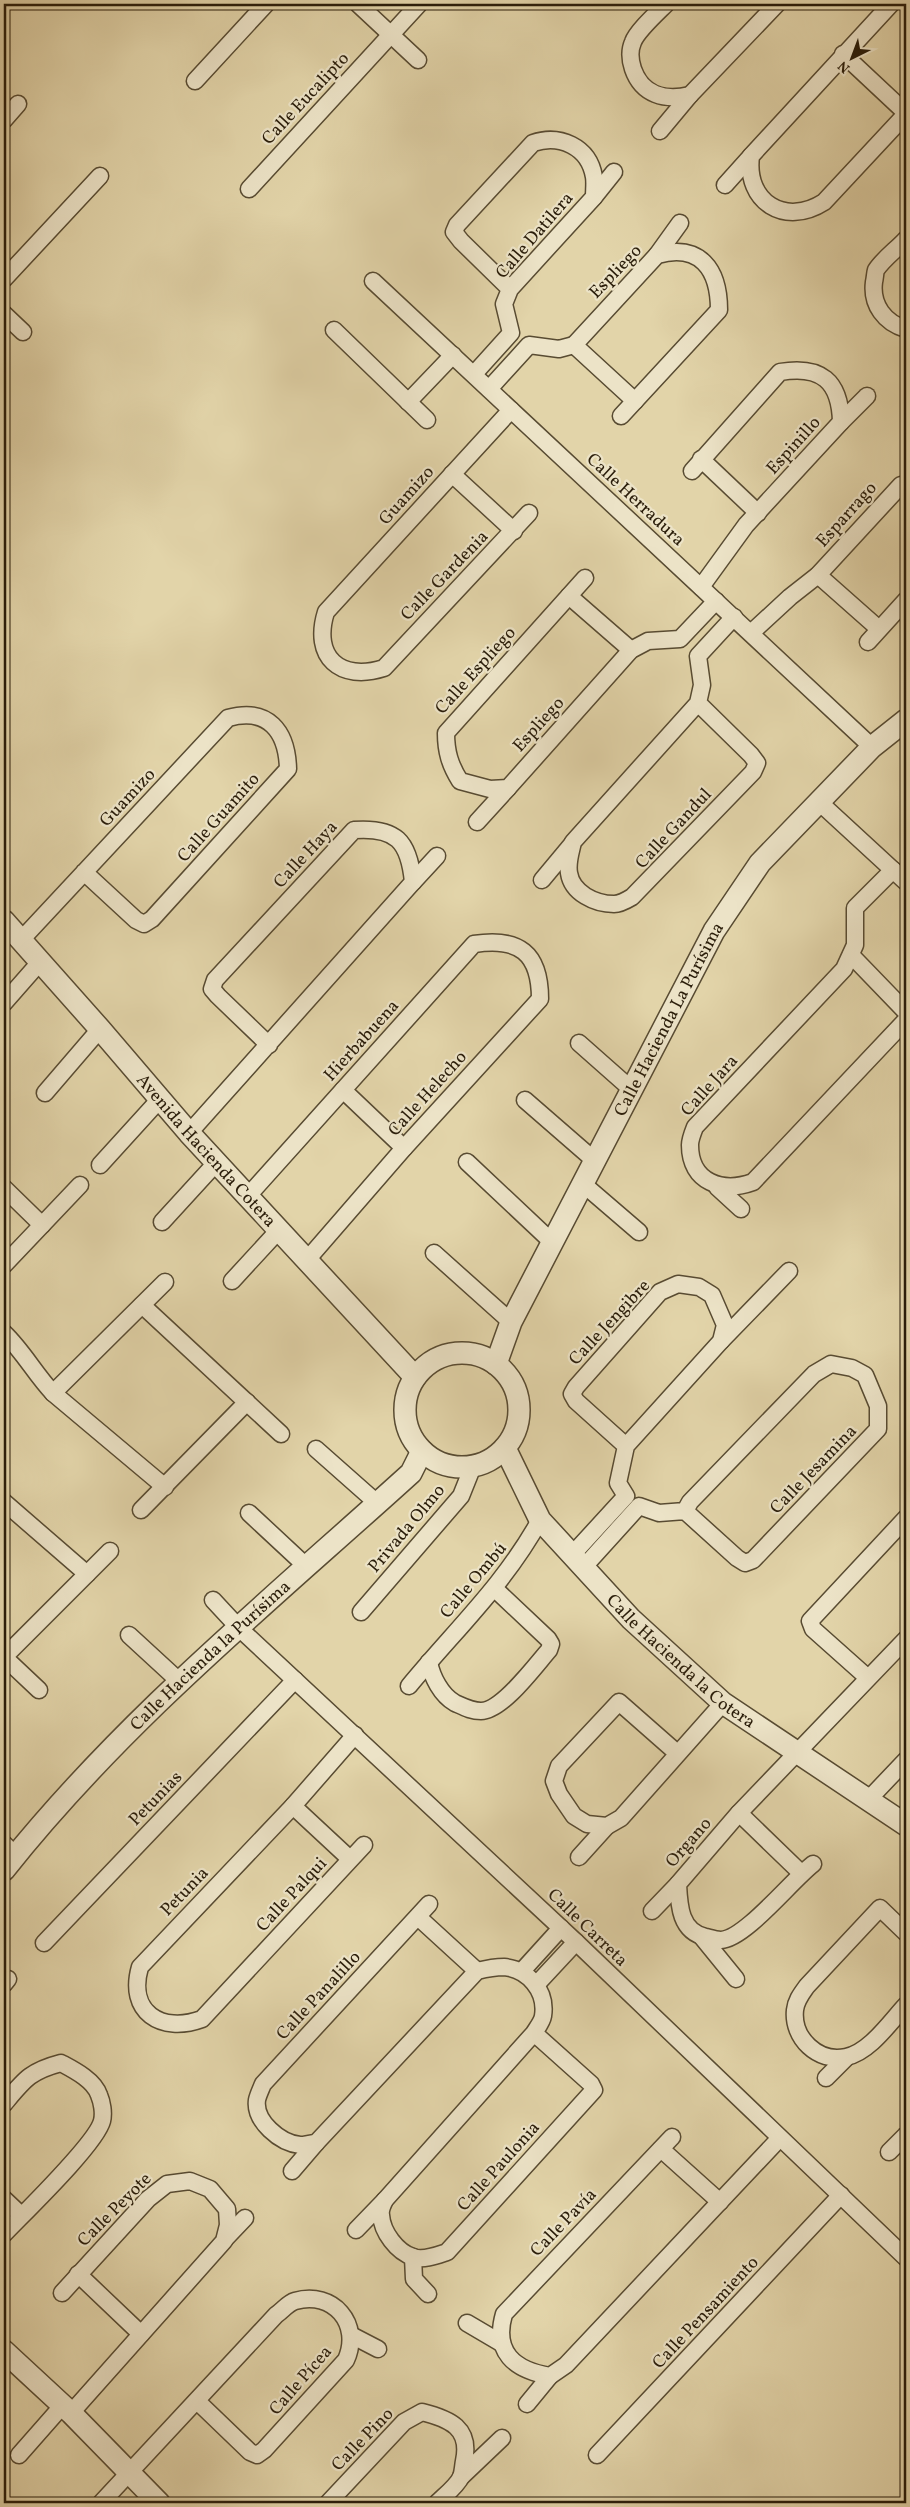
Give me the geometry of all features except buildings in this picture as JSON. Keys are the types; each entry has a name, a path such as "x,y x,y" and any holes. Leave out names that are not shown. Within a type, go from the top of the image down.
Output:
{"street":[{"path":"195,82 266,4"},
{"path":"358,4 418,60"},
{"name":"Calle Eucalipto","path":"248,189 419,4"},
{"path":"666,4 633,41 630,61 641,84 656,95 676,98 690,95"},
{"path":"660,131 690,95 777,4"},
{"path":"725,184 843,54 892,4"},
{"path":"751,156 749,171 761,198 776,209 801,211 813,209 824,202 906,114 843,54"},
{"path":"4,120 18,104"},
{"name":"Calle Datilera","path":"510,289 461,241 454,232 457,225 533,143 546,138 572,145 589,162 594,176 594,197"},
{"name":"Calle Datilera","path":"474,374 511,333 504,304 510,289 594,197 614,172"},
{"path":"4,279 100,176"},
{"path":"656,256 680,223"},
{"path":"906,239 876,271 873,292 878,308 883,315 890,322 906,329"},
{"name":"Espliego","path":"574,345 656,256 672,251 697,258 714,275 719,289 719,310 635,402"},
{"name":"Calle Herradura","path":"373,281 872,747"},
{"path":"4,314 23,332"},
{"path":"334,330 426,420"},
{"path":"489,389 529,346 559,349 574,345 635,402 621,416"},
{"path":"408,402 453,355"},
{"name":"Espinillo","path":"701,587 746,525 758,513 841,422 840,404 836,390 820,375 797,369 780,372 696,465 758,513"},
{"path":"841,422 868,396"},
{"name":"Guamizo","path":"332,662 322,642 321,627 326,612 511,410"},
{"name":"Calle Gardenia","path":"332,662 351,673 368,673 384,668 514,531 452,474"},
{"name":"Esparrago","path":"751,634 790,597 818,575 904,482"},
{"path":"514,531 529,513"},
{"path":"818,575 879,629"},
{"name":"Calle Espliego","path":"508,788 490,789 460,781 450,765 446,749 446,732 585,578"},
{"path":"569,596 631,650 648,641 680,639 716,601"},
{"path":"868,642 906,600"},
{"path":"542,880 573,842 698,703 702,685 698,656 734,618"},
{"name":"Espliego","path":"477,822 631,650"},
{"name":"Calle Gandul","path":"573,842 569,860 569,875 580,893 594,901 616,904 632,897 646,886 753,772 757,763 751,755 698,703"},
{"name":"Guamizo","path":"21,940 228,718 244,714 259,716 274,726"},
{"name":"Calle Hacienda La Purísima","path":"496,1364 511,1322 714,931 760,863 872,747 906,720"},
{"name":"Calle Guamito","path":"84,872 136,920 144,924 152,919 288,769 288,754 284,740 274,726"},
{"path":"818,801 906,882"},
{"name":"Calle Haya","path":"269,1045 212,989 215,980 354,830 376,828 389,832 400,840 408,852 413,882"},
{"path":"189,1133 437,856"},
{"name":"Calle Jara","path":"741,1209 702,1176 693,1162 690,1145 695,1127 844,969 855,945 855,908 893,870"},
{"name":"Avenida Hacienda Cotera","path":"4,921 216,1163 415,1377"},
{"name":"Hierbabuena","path":"247,1197 474,944 492,941 518,947"},
{"name":"Calle Helecho","path":"306,1261 404,1148 540,999 540,978 534,964 518,947"},
{"path":"851,955 906,1012"},
{"path":"4,1003 40,962"},
{"path":"716,1187 739,1188 753,1182 906,1020"},
{"path":"45,1093 100,1029"},
{"path":"579,1043 631,1089"},
{"path":"343,1090 404,1148"},
{"path":"100,1165 160,1099"},
{"path":"525,1100 594,1160"},
{"path":"467,1162 552,1242"},
{"path":"162,1222 216,1163"},
{"path":"4,1265 80,1184"},
{"path":"582,1184 639,1232"},
{"path":"4,1188 42,1225"},
{"path":"232,1280 278,1231"},
{"path":"434,1253 511,1322"},
{"path":"577,1562 626,1496 618,1483 626,1446 721,1341 789,1271"},
{"path":"53,1393 166,1282"},
{"name":"Calle Jengibre","path":"626,1446 576,1401 572,1394 576,1387 660,1292 678,1284 699,1287 712,1295 724,1325 721,1341"},
{"path":"142,1305 281,1434"},
{"path":"4,1333 23,1352 41,1380 53,1393 165,1487"},
{"path":"462,1352 480,1355 496,1364 507,1374 515,1388 519,1404 519,1420 514,1435 505,1448 491,1460 473,1466 455,1467 437,1462 422,1451 410,1434 405,1415 406,1395 415,1377 428,1364 444,1355 462,1352"},
{"name":"Calle Jesamina","path":"831,1364 852,1368 866,1375 878,1406 878,1429 753,1560 746,1563 737,1558 685,1511 690,1502 814,1374 831,1364"},
{"path":"142,1510 248,1402"},
{"name":"Calle Hacienda la Cotera","path":"505,1448 540,1520 631,1619 723,1703 906,1825"},
{"path":"316,1449 377,1503"},
{"name":"Calle Hacienda la Purísima","path":"8,1856 79,1781 179,1682 411,1473 422,1451"},
{"name":"Privada Olmo","path":"361,1612 460,1496 473,1466"},
{"path":"4,1502 87,1574"},
{"path":"577,1562 639,1506 659,1513 685,1511"},
{"path":"249,1513 307,1567"},
{"path":"868,1678 813,1629 810,1621 813,1615 906,1518"},
{"name":"Calle Ombú","path":"409,1686 495,1589 522,1553 540,1520"},
{"path":"39,1690 4,1657 110,1551"},
{"path":"429,1662 432,1676 449,1699 468,1710 483,1711 498,1705 550,1650 551,1644 548,1639 495,1589"},
{"name":"Calle Carreta","path":"213,1600 239,1628 576,1942 906,2258"},
{"path":"129,1635 179,1682"},
{"name":"Organo","path":"736,1979 695,1932 680,1911 678,1884 739,1813 906,1639"},
{"name":"Petunias","path":"44,1943 295,1680"},
{"path":"607,1826 587,1824 574,1816 558,1794 554,1781 559,1766 619,1702 677,1753"},
{"path":"579,1857 607,1826 622,1818 677,1753 723,1703"},
{"path":"293,1806 355,1735"},
{"path":"868,1800 906,1760"},
{"name":"Calle Palqui","path":"148,2016 168,2025 191,2023 202,2019 350,1859 293,1806"},
{"name":"Petunia","path":"148,2016 140,2001 135,1982 140,1967 293,1806"},
{"path":"695,1932 722,1940 742,1932 807,1869 739,1813"},
{"path":"350,1859 364,1845"},
{"path":"652,1912 678,1884"},
{"name":"Calle Panalillo","path":"316,2143 301,2145 291,2142 271,2130 263,2121 259,2112 257,2100 263,2084 430,1904"},
{"path":"846,2058 832,2058 819,2054 808,2046 800,2036 796,2023 795,2009 799,1997 880,1908 906,1933"},
{"path":"418,1917 477,1970"},
{"path":"529,1978 561,1928"},
{"path":"529,1978 576,1942"},
{"path":"292,2171 477,1970 503,1967 529,1978 542,2000 543,2017 534,2033 356,2230"},
{"path":"826,2078 846,2058 858,2053 868,2045 906,2005"},
{"name":"Calle Paulonia","path":"413,2257 437,2256 447,2252 594,2090 590,2084 534,2033"},
{"path":"4,2104 39,2069 61,2063 80,2074 99,2092 102,2105 102,2121 91,2140 4,2234"},
{"path":"889,2152 906,2135"},
{"path":"527,2404 550,2376 566,2365 780,2139"},
{"name":"Calle Pavía","path":"501,2343 500,2328 504,2314 667,2143 720,2202"},
{"name":"Calle Peyote","path":"141,2334 78,2274 148,2199 167,2184 190,2180 210,2189 227,2210 228,2225 224,2240"},
{"name":"Calle Pensamiento","path":"597,2455 841,2196"},
{"path":"4,2199 21,2216"},
{"path":"385,2200 380,2214 384,2228 395,2244 413,2257 414,2279 428,2294"},
{"path":"19,2455 141,2334 244,2218"},
{"path":"62,2293 78,2274"},
{"name":"Calle Pícea","path":"101,2503 276,2315 293,2302 313,2298 332,2304 348,2323 352,2335 351,2350 340,2368 264,2450 257,2455 250,2452 197,2401"},
{"path":"468,2323 501,2343 512,2362 533,2374 550,2376"},
{"path":"352,2335 378,2349"},
{"path":"4,2351 67,2409 158,2503"},
{"name":"Calle Pino","path":"328,2503 404,2422 422,2412 440,2417 457,2427 465,2438 467,2449 461,2478"},
{"path":"437,2503 502,2438"}]}
